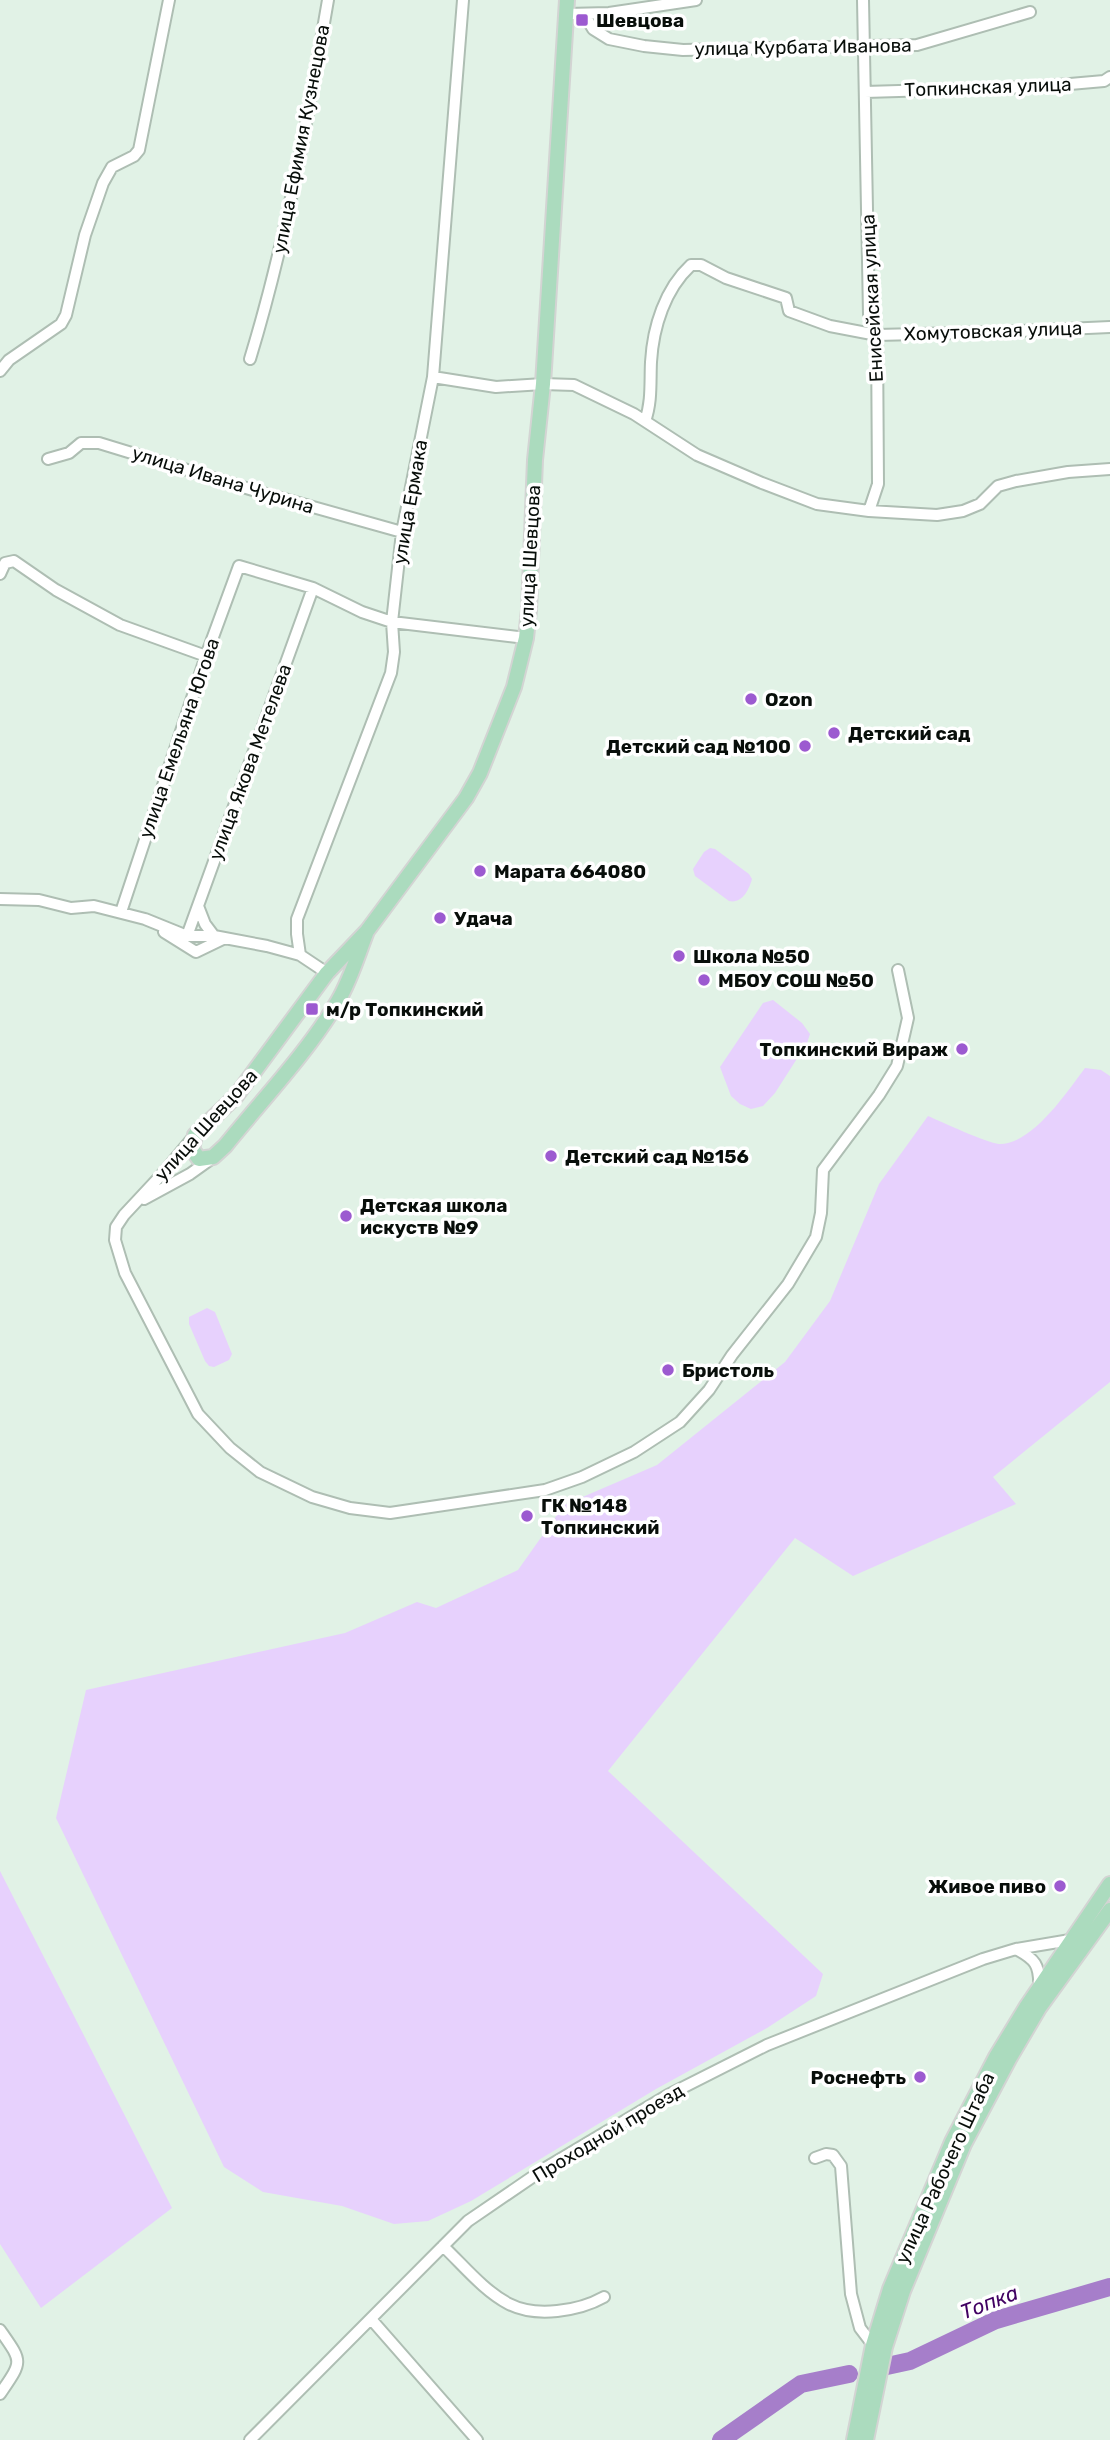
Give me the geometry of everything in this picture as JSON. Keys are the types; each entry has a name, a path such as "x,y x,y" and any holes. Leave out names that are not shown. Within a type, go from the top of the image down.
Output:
{"main road":[{"name":"улица Шевцова","path":"195,1135 205,1122 236,1096 327,973 367,930 466,798 480,773 514,687 530,610 535,460 543,384 567,7"},
{"path":"195,1135 192,1142 194,1155 199,1158 213,1157 225,1146 338,1001 353,970 367,930"},
{"name":"улица Рабочего Штаба","path":"854,2440 873,2345 890,2289 952,2142 996,2057 1071,1939 1110,1884"},
{"name":"улица Рабочего Штаба","path":"866,2440 885,2347 902,2291 964,2144 1009,2059 1052,1989 1110,1910"}],"street":[{"path":"0,371 9,360 61,324 66,315 85,235 103,183 112,167 134,156 139,150 169,0"},
{"name":"улица Ефимия Кузнецова","path":"250,359 266,306 299,171 328,0"},
{"name":"улица Ермака","path":"300,956 297,919 391,673 394,652 392,622 402,532 433,377 463,0"},
{"path":"567,7 584,14 696,0"},
{"name":"Енисейская улица","path":"863,0 869,314 877,335 878,484 869,511"},
{"name":"улица Курбата Иванова","path":"584,14 593,29 608,39 683,50 916,45 1030,12"},
{"name":"Топкинская улица","path":"865,92 1048,87 1104,81 1110,77"},
{"name":"Хомутовская улица","path":"645,421 651,393 651,359 661,307 691,265 701,265 726,278 786,298 789,311 830,326 877,335 1110,327"},
{"path":"433,377 496,387 574,385 645,421 697,455 817,504 869,511 937,515 963,511 981,504 998,486 1016,481 1068,472 1110,469"},
{"name":"улица Ивана Чурина","path":"48,459 69,453 81,443 99,443 402,532"},
{"path":"0,574 5,563 14,561 56,590 120,625 206,656"},
{"name":"улица Емельяна Югова","path":"121,912 206,656 239,566 313,588"},
{"path":"313,588 362,612 392,622 526,638"},
{"name":"улица Якова Метелева","path":"187,936 313,588"},
{"path":"0,899 39,900 71,908 94,906 121,912 187,936 219,937 267,946 300,956 327,973"},
{"path":"198,906 205,924 219,937"},
{"path":"145,919 196,953 219,937"},
{"name":"улица Шевцова","path":"195,1135 124,1215 116,1227 115,1240 125,1273 198,1414 230,1448 260,1472 312,1497 350,1508 390,1513 552,1488 634,1452 680,1422 709,1390 732,1355 788,1284 816,1237 821,1213 823,1170 879,1095 897,1066 908,1018 898,970"},
{"path":"135,1204 190,1174 213,1157"},
{"name":"Проходной проезд","path":"250,2440 443,2246 491,2204 547,2167 679,2090 767,2045 983,1959 1016,1949 1090,1937"},
{"path":"1071,1939 1074,1950 1072,1962"},
{"path":"1016,1949 1035,1960 1040,1970 1040,1987"},
{"path":"815,2158 833,2155 841,2166 851,2294 860,2328 873,2345"},
{"path":"443,2246 495,2294 518,2307 559,2310 581,2307 604,2297"},
{"path":"371,2319 471,2438"},
{"path":"0,2330 18,2357 18,2368 0,2394"}],"shaded area":[{"path":"710,848 749,874 752,879 747,892 738,900 729,901 695,876 693,869 704,852"},
{"path":"773,1000 802,1023 810,1034 775,1093 763,1106 751,1109 731,1096 720,1067 763,1003"},
{"path":"1085,1068 1101,1070 1110,1076 1110,1382 993,1477 1016,1504 853,1576 795,1538 608,1771 823,1974 816,1996 767,2028 656,2089 471,2201 428,2221 394,2224 342,2206 263,2192 224,2167 56,1818 86,1690 345,1633 417,1602 436,1608 518,1570 564,1505 657,1465 785,1362 830,1301 879,1184 928,1116 993,1143 1011,1142 1024,1136 1048,1115"},
{"path":"207,1308 215,1312 232,1354 229,1360 214,1367 205,1361 189,1324 189,1317"},
{"path":"0,1871 172,2208 41,2308 0,2244"}],"waterway":[{"name":"Топка","path":"887,2366 910,2361 996,2320 1110,2287"},
{"name":"Топка","path":"721,2440 801,2384 849,2374"}],"place":[{"name":"Шевцова","path":"582,20"},
{"name":"Ozon","path":"751,699"},
{"name":"Детский сад","path":"834,733"},
{"name":"Детский сад №100","path":"805,746"},
{"name":"Марата 664080","path":"480,871"},
{"name":"Удача","path":"440,918"},
{"name":"Школа №50","path":"679,956"},
{"name":"МБОУ СОШ №50","path":"704,980"},
{"name":"м/р Топкинский","path":"312,1009"},
{"name":"Топкинский Вираж","path":"962,1049"},
{"name":"Детский сад №156","path":"551,1156"},
{"name":"Детская школа искуств №9","path":"346,1216"},
{"name":"Бристоль","path":"668,1370"},
{"name":"ГК №148 Топкинский","path":"527,1516"},
{"name":"Живое пиво","path":"1060,1886"},
{"name":"Роснефть","path":"920,2077"}]}
